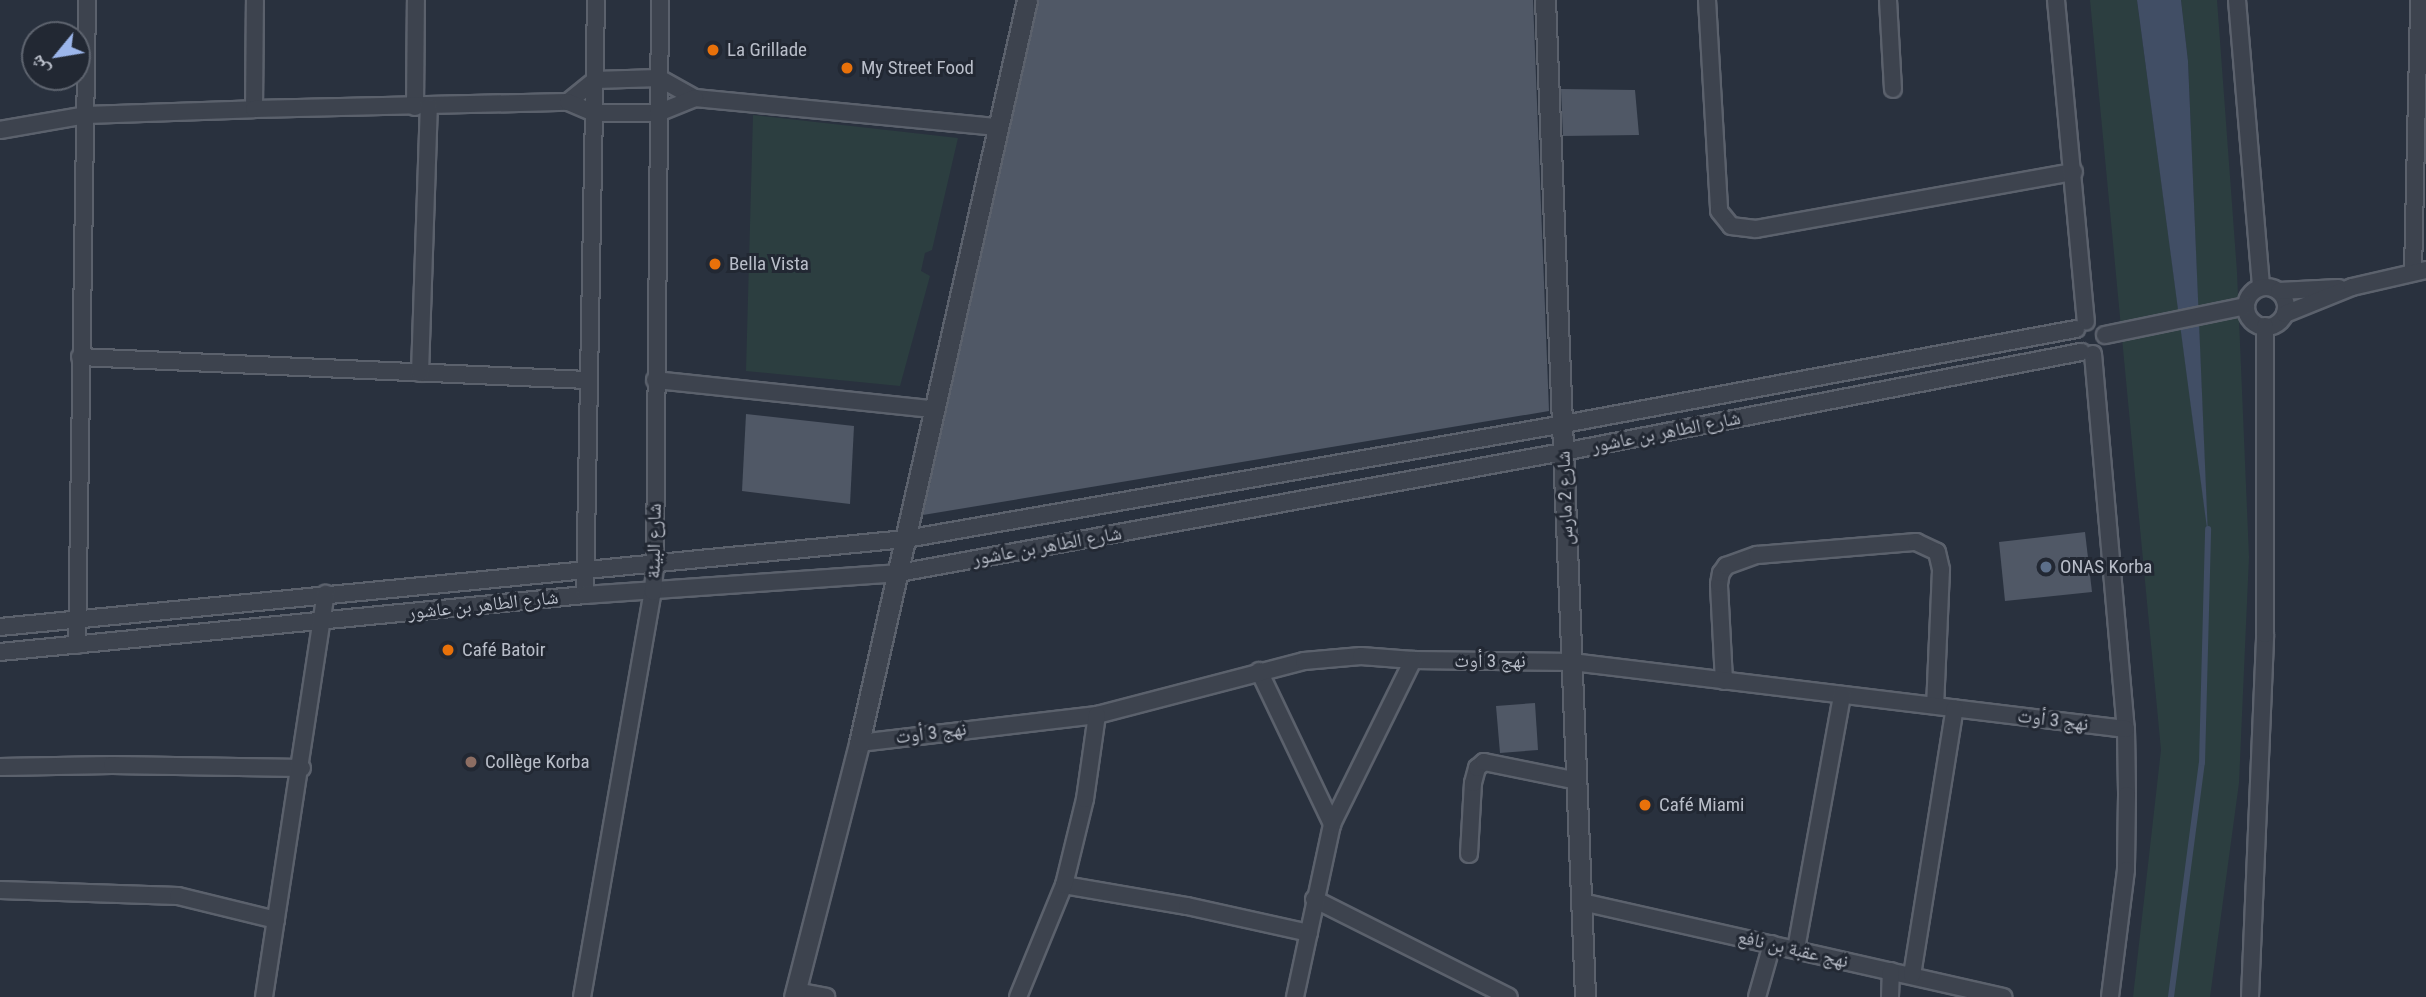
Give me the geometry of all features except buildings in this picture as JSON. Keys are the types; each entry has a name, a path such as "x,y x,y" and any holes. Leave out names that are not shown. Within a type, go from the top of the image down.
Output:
{"street":[{"path":"76,645 87,0"},
{"path":"254,109 255,0"},
{"path":"416,0 422,107 420,373"},
{"path":"585,595 596,0"},
{"name":"شارع البيئة","path":"582,997 653,592 660,0"},
{"path":"826,997 795,994 899,573 933,409 1027,0"},
{"name":"شارع 2 مارس","path":"1545,0 1585,997"},
{"path":"1707,0 1719,211 1731,226 1756,229 2074,172"},
{"path":"1888,0 1893,89"},
{"path":"2056,0 2074,172 2081,326 2074,342 2087,353 2126,729 2126,870 2110,997"},
{"path":"2237,0 2261,287"},
{"path":"2242,307 2253,322 2265,326 2277,324 2285,314 2352,287 2419,271 2419,0"},
{"path":"568,102 595,80 659,78 695,98 998,127"},
{"path":"0,130 86,115 254,109 568,102 594,113 658,113 695,98"},
{"path":"2087,353 2103,347 2112,334 2242,307 2251,294 2261,287 2279,291 2352,287"},
{"path":"2279,291 2286,302 2285,314"},
{"path":"2081,326 2098,325 2112,334"},
{"name":"شارع الطاهر بن عاشور","path":"0,627 584,568 906,539 1564,424 2081,326"},
{"path":"2250,997 2264,634 2265,326"},
{"name":"شارع الطاهر بن عاشور","path":"0,652 585,595 899,573 2087,353"},
{"path":"80,357 587,380"},
{"path":"655,380 933,409"},
{"path":"1724,681 1719,584 1720,573 1726,566 1757,555 1916,542 1937,552 1941,570 1935,705"},
{"path":"264,997 302,768 326,594"},
{"name":"نهج 3 أوت","path":"859,743 1097,715 1259,671 1334,657 1572,662 2126,729"},
{"path":"1294,997 1332,824 1413,660"},
{"path":"1259,671 1332,824"},
{"path":"1796,949 1842,695"},
{"path":"1912,975 1955,708"},
{"path":"1018,997 1064,885 1085,799 1097,715"},
{"path":"1469,854 1473,783 1477,768 1484,762 1577,781"},
{"path":"0,767 112,765 302,768"},
{"path":"1064,885 1187,905 1309,933"},
{"path":"0,890 178,896 276,920"},
{"path":"1314,899 1508,997"},
{"name":"نهج عقبة بن نافع","path":"1582,902 2003,997"},
{"path":"1757,997 1772,944"},
{"path":"1890,997 1891,971"}],"shaded area":[{"path":"2090,0 2137,0 2207,524 2188,61 2181,0 2217,0 2237,272 2249,557 2239,783 2210,997 2133,997 2161,750"},
{"path":"753,115 958,138 932,250 925,253 921,271 930,276 900,386 746,371"}],"water":[{"path":"2137,0 2181,0 2188,61 2208,536"}],"waterway":[{"path":"2171,997 2202,763 2208,529"}],"place":[{"name":"La Grillade","path":"713,50"},
{"name":"My Street Food","path":"847,68"},
{"name":"Bella Vista","path":"715,264"},
{"name":"ONAS Korba","path":"2046,567"},
{"name":"Café Batoir","path":"448,650"},
{"name":"Collège Korba","path":"471,762"},
{"name":"Café Miami","path":"1645,805"}]}
